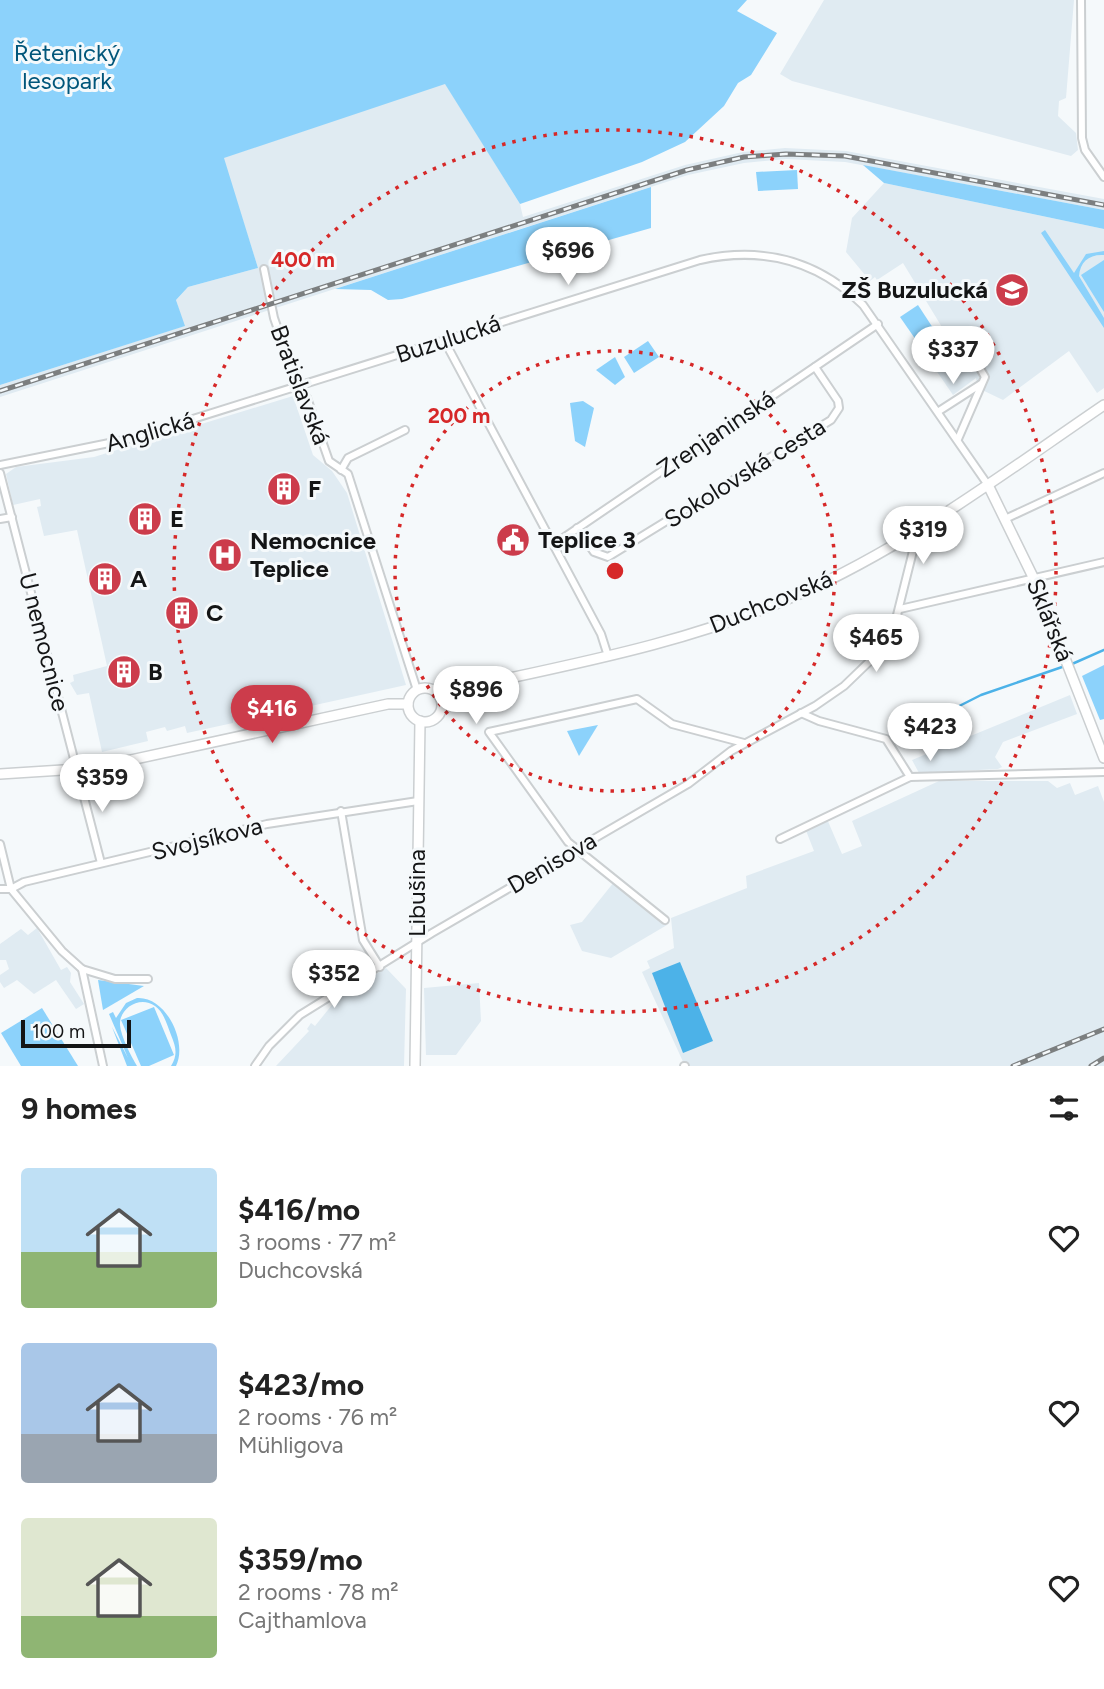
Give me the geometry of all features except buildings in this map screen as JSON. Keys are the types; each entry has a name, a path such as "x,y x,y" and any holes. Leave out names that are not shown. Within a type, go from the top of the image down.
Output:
{"main road":[{"name":"Duchcovská","path":"440,697 459,689 687,636 770,607 851,569 913,535 1104,405"},
{"name":"Sklářská","path":"988,485 1034,579 1104,758"},
{"path":"416,690 433,690 440,697 438,714 428,721 421,721 410,714 408,704 416,690"},
{"path":"0,774 77,770 388,704 408,704"},
{"name":"Libušina","path":"415,1066 421,721"}],"street":[{"path":"1081,0 1082,138 1085,150 1104,177"},
{"name":"Buzulucká","path":"298,387 720,256 772,255 815,270 847,289 878,324 988,485"},
{"name":"Bratislavská","path":"264,269 274,318 298,387 307,398 329,461 348,474 416,690"},
{"name":"Zrenjaninská","path":"553,545 878,324"},
{"path":"444,340 601,635 608,656"},
{"path":"958,439 985,377 978,365"},
{"name":"Sokolovská cesta","path":"577,528 594,552 608,557 831,419 839,408 838,401 815,367"},
{"path":"939,411 982,383"},
{"name":"Anglická","path":"0,465 129,439 298,387"},
{"path":"341,470 348,458 405,430"},
{"name":"U nemocnice","path":"0,473 101,863"},
{"path":"1005,519 1104,473"},
{"path":"0,519 12,517"},
{"name":"Denisova","path":"255,1066 269,1046 300,1015 688,784 744,743 801,713 844,686 873,658 894,627 914,547 913,535"},
{"path":"900,609 1104,562"},
{"path":"665,920 568,842 489,732 638,699 672,724 744,743"},
{"path":"801,713 819,721 886,738 909,777"},
{"path":"780,839 909,777 1104,772"},
{"name":"Svojsíkova","path":"6,889 24,882 267,824 418,801"},
{"name":"Libušina","path":"341,811 363,940 380,967"},
{"path":"0,844 6,889 82,969 115,978 148,979"},
{"path":"0,896 6,889"},
{"path":"82,969 103,1066"}],"shaded area":[{"path":"824,0 1074,0 1066,98 1059,101 1058,116 1076,133 1078,150 1071,156 792,81 780,74"},
{"path":"445,83 520,204 523,217 685,165 743,152 785,148 846,151 1104,199 1104,210 845,162 786,159 744,163 688,175 0,397 0,385 184,326 176,300 188,287 258,268 223,158"},
{"name":"ZŠ Buzulucká","path":"884,183 1104,229 1104,388 1097,393 1069,351 1003,400 978,388 976,378 953,395 927,357 951,342 903,263 877,280 875,277 870,281 846,252 852,218"},
{"name":"Nemocnice Teplice","path":"293,396 313,455 332,471 347,493 406,685 252,719 251,715 233,720 233,723 187,733 185,726 167,731 165,727 146,732 148,741 102,752 89,693 77,695 70,683 74,681 73,675 107,666 77,530 44,536 37,507 41,506 40,499 13,505 6,474 16,467 94,457"},
{"path":"1070,695 1077,714 1003,742 995,757 1002,767 998,769 919,773 912,760"},
{"path":"939,781 1048,781 1057,788 1070,783 1075,795 1098,786 1104,802 1104,1066 685,1066 642,972 650,968 647,961 674,948 671,918 747,888 746,876 814,851 805,828 827,819 842,854 862,846 852,821"},
{"path":"614,882 667,925 611,958 582,951 570,925 582,922"},
{"path":"37,928 61,970 67,967 71,973 70,982 84,1004 76,1009 56,980 34,994 17,980 4,988 0,982 0,975 9,969 6,960 0,960 0,944 21,929 28,935"},
{"path":"680,962 713,1041 683,1053 652,973"},
{"path":"386,968 406,989 404,1066 276,1066 309,1031 307,1029 311,1023 315,1026 340,995"},
{"path":"479,983 481,1021 456,1055 426,1055 424,988"}],"green space":[{"name":"Řetenický lesopark","path":"0,0 747,0 737,11 777,33 751,75 738,83 724,106 685,142 642,162 520,204 445,84 224,158 258,268 188,287 176,300 185,326 0,385"},
{"path":"863,165 1104,210 1104,229 884,183"},
{"path":"797,170 798,189 758,191 756,172"},
{"path":"651,187 651,228 402,299 388,300 371,290 335,289"},
{"path":"1045,230 1074,273 1086,254 1104,251 1104,255 1086,260 1079,276 1104,318 1104,328 1041,233"},
{"path":"1104,260 1104,312 1081,275"},
{"path":"918,305 933,328 916,340 900,317"},
{"path":"648,341 659,357 634,373 624,357"},
{"path":"615,357 625,377 615,385 596,370"},
{"path":"583,401 594,408 585,447 575,441 570,403"},
{"path":"1104,665 1104,719 1100,720 1082,676"},
{"path":"598,725 579,756 567,731"},
{"path":"98,980 144,986 103,1010"},
{"path":"137,998 157,1004 172,1022 179,1045 176,1066 171,1066 175,1058 175,1047 163,1015 155,1006 143,1002 132,1005 123,1013 121,1019 122,1035 137,1066 127,1066 112,1027 128,1058 109,1014 113,1012 116,1018 126,1003"},
{"path":"154,1007 174,1055 149,1066 141,1066 121,1020"},
{"path":"42,1008 78,1066 21,1066 1,1033"}],"waterway":[{"path":"1072,664 1104,650"},
{"path":"904,734 981,695 1065,666"}],"railway":[{"path":"0,391 687,170 744,157 786,154 845,156 1104,205"},
{"path":"1013,1066 1104,1029"},
{"path":"1091,1066 1104,1058"}],"place":[{"name":"ZŠ Buzulucká","path":"1012,290"},
{"name":"F","path":"284,489"},
{"name":"E","path":"145,519"},
{"name":"Teplice 3","path":"513,540"},
{"name":"Nemocnice Teplice","path":"225,555"},
{"name":"A","path":"105,579"},
{"name":"C","path":"182,613"},
{"name":"B","path":"124,672"}]}
